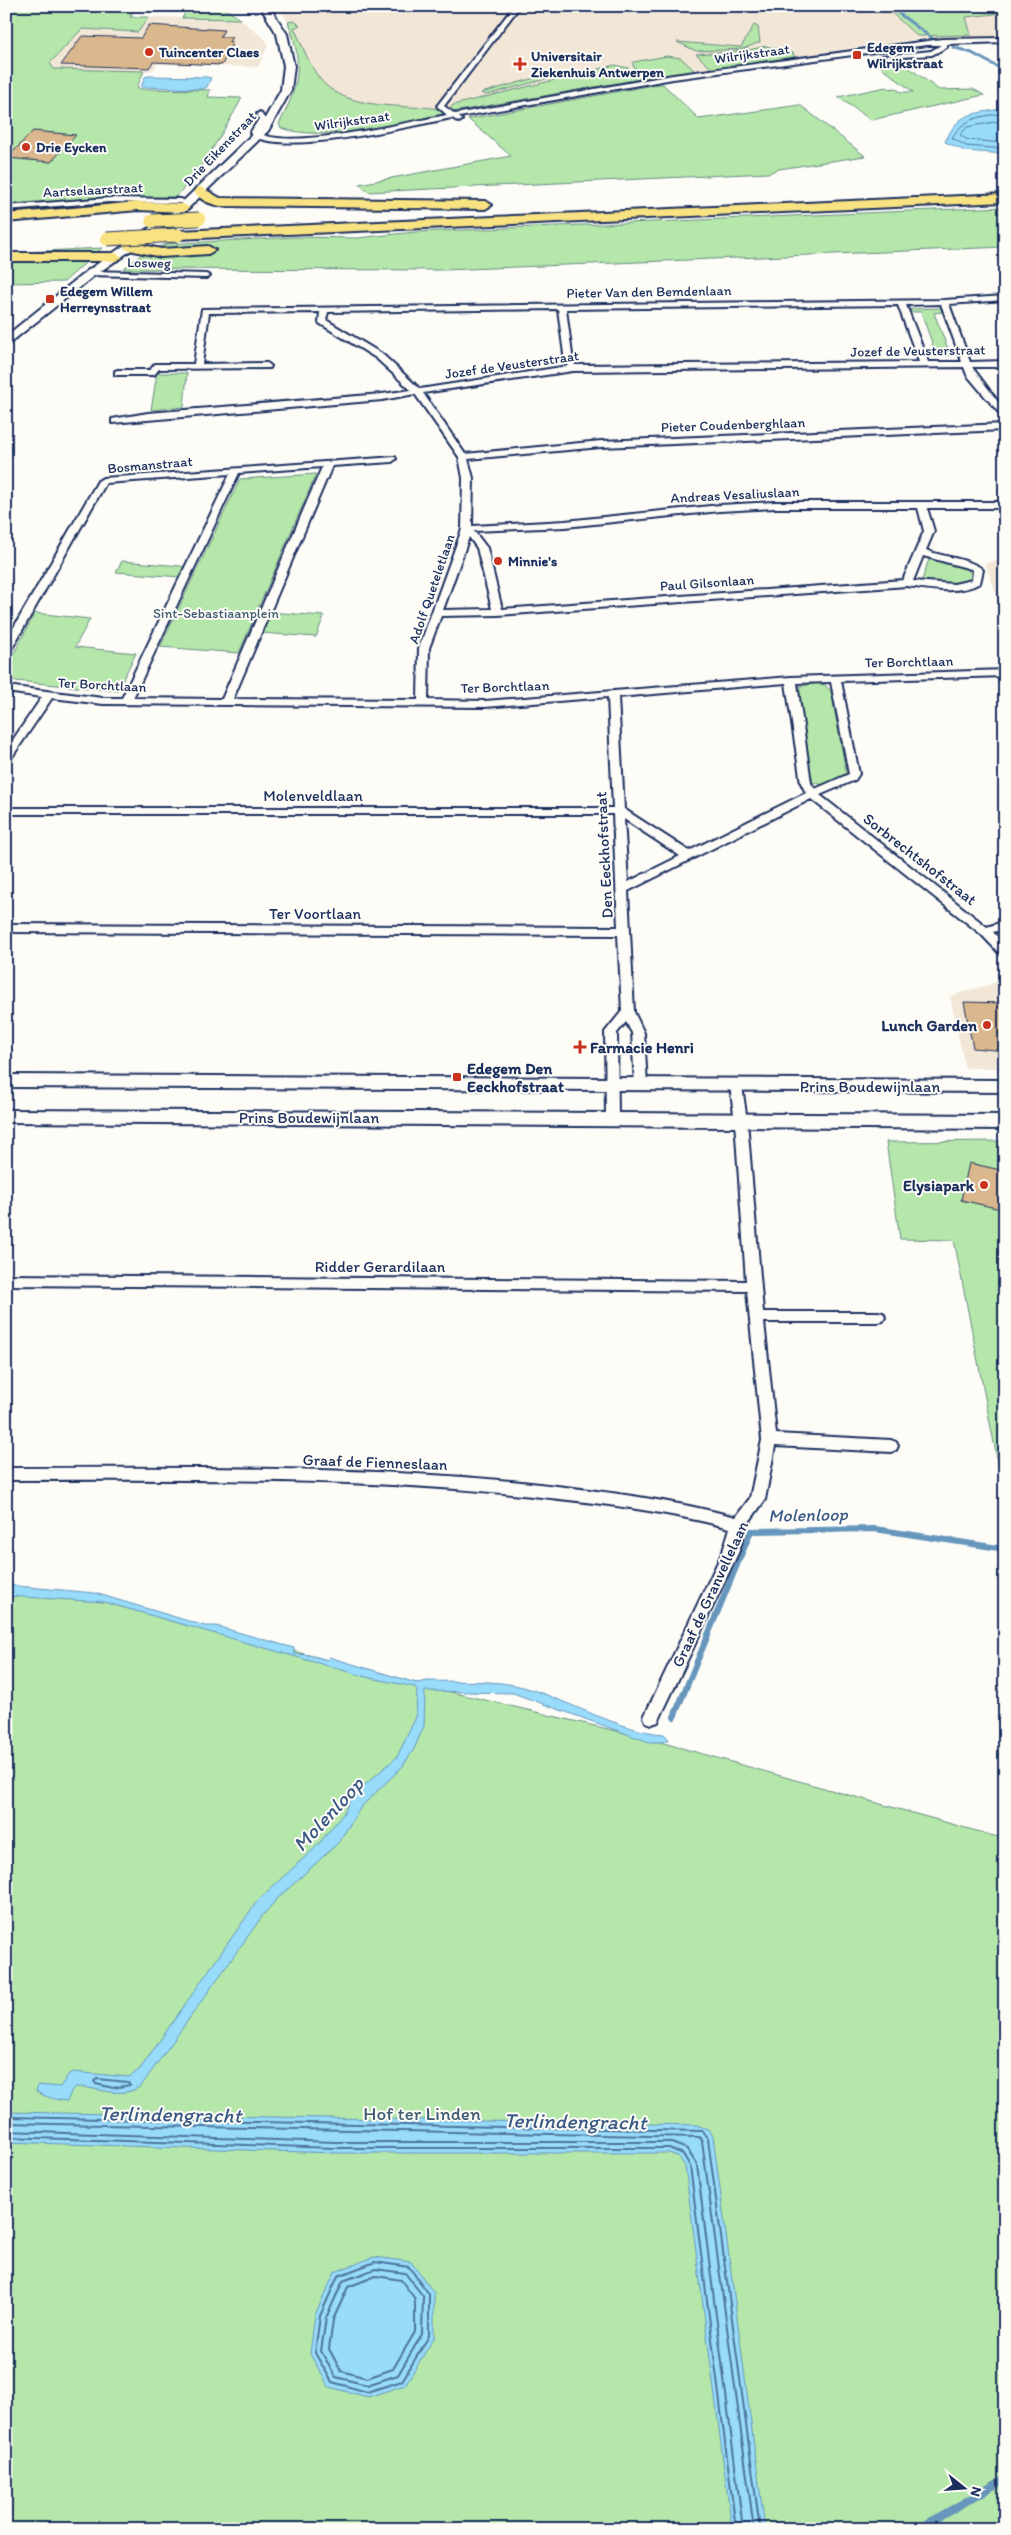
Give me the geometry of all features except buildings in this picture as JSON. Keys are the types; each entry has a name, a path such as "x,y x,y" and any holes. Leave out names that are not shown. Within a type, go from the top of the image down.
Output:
{"highway":[{"path":"810,192 1005,184"},
{"path":"201,191 212,200 220,202 490,205 248,216"},
{"path":"88,240 1005,198"},
{"path":"6,218 138,206 180,205"},
{"path":"139,222 204,218"},
{"path":"6,228 120,222"},
{"path":"130,246 169,253 449,224"},
{"path":"6,244 34,242"},
{"path":"6,257 116,257"}],"street":[{"name":"Drie Eikenstraat","path":"180,205 201,191 261,133 286,90 289,73 283,56 269,26 254,6"},
{"name":"Drie Eikenstraat","path":"6,342 166,220 230,152 260,114 276,87 283,56 280,29 264,6"},
{"path":"457,118 440,106 517,6"},
{"path":"942,42 1005,40"},
{"name":"Wilrijkstraat","path":"246,148 254,143 275,140 327,138 457,118 590,90 942,42 945,46 932,53 842,60 704,75 686,80"},
{"path":"260,114 262,119 254,133 261,133"},
{"name":"Wilrijkstraat","path":"261,133 301,140"},
{"name":"Wilrijkstraat","path":"261,133 275,140"},
{"name":"Aartselaarstraat","path":"6,208 110,200 180,205"},
{"name":"Losweg","path":"96,273 206,276"},
{"name":"Pieter Van den Bemdenlaan","path":"198,366 205,311 325,308 944,302 1005,298"},
{"path":"902,301 924,364"},
{"path":"944,302 968,363 970,374 1005,417"},
{"path":"562,306 569,362 573,368"},
{"name":"Adolf Queteletlaan","path":"325,308 322,321 379,356 418,392 463,457 468,478 467,529 424,648 423,702"},
{"name":"Jozef de Veusterstraat","path":"115,421 148,416 382,397 573,368 1005,364"},
{"path":"118,372 154,372 155,367 267,366"},
{"name":"Pieter Coudenberghlaan","path":"463,457 601,444 1005,427"},
{"name":"Bosmanstraat","path":"6,650 103,481 235,472 392,458"},
{"path":"226,702 328,464"},
{"path":"126,701 234,479 235,472"},
{"path":"906,583 929,531 922,505"},
{"name":"Andreas Vesaliuslaan","path":"467,529 565,524 739,507 1005,505"},
{"path":"467,529 482,548 498,612"},
{"name":"Paul Gilsonlaan","path":"437,612 498,612 906,583 932,587 973,585 977,582 978,570 942,560 921,551"},
{"name":"Ter Borchtlaan","path":"6,689 48,696 126,701 485,704 790,680 1005,673"},
{"path":"623,889 812,794 851,778 854,774 835,678"},
{"path":"790,680 806,783 812,794"},
{"name":"Den Eeckhofstraat","path":"613,695 616,778 620,811 628,1012 638,1032 641,1085"},
{"path":"6,758 48,696"},
{"name":"Sorbrechtshofstraat","path":"812,794 985,931 1005,952"},
{"name":"Molenveldlaan","path":"6,811 620,811"},
{"path":"620,811 690,857"},
{"path":"985,931 1005,924"},
{"name":"Ter Voortlaan","path":"6,928 624,931"},
{"path":"612,1118 611,1032 628,1012"},
{"name":"Prins Boudewijnlaan","path":"6,1081 611,1081 641,1085 1005,1086"},
{"path":"736,1086 741,1121"},
{"name":"Prins Boudewijnlaan","path":"6,1116 612,1118 741,1121 1005,1122"},
{"name":"Graaf de Granvellelaan","path":"652,1718 731,1551 739,1524 757,1500 769,1440 758,1317 753,1286 741,1121"},
{"name":"Ridder Gerardilaan","path":"6,1280 753,1286"},
{"path":"758,1317 878,1317"},
{"path":"769,1440 891,1446"},
{"name":"Graaf de Fienneslaan","path":"6,1474 363,1477 495,1484 616,1500 714,1516 739,1524"}],"shaded area":[{"name":"Universitair Ziekenhuis Antwerpen","path":"277,6 1005,6 1005,38 918,39 609,83 405,121 313,134 287,130 281,128 279,124 297,83 298,58 288,22"},
{"path":"149,17 240,19 266,40 268,46 258,67 157,64 152,71 53,69 50,63 82,29 138,32"},
{"path":"1002,546 1005,546 1005,611 1003,612 985,563 1004,559 996,550 1003,548"},
{"path":"1005,980 1005,1068 965,1068 950,996"}],"green space":[{"name":"Drie Eycken","path":"6,6 158,6 136,7 130,17 149,17 138,32 82,29 50,63 54,69 144,71 137,87 141,89 210,90 208,97 242,98 196,173 176,197 90,198 6,206"},
{"path":"189,6 222,6 240,19 182,18"},
{"path":"884,6 1005,6 1005,13 966,17 971,35 917,36"},
{"path":"294,21 300,25 294,28 316,73 328,87 338,94 373,104 433,108 445,114 363,130 340,132 299,132 281,128 279,124 291,98 297,74 296,50 288,22"},
{"path":"754,25 758,27 760,42 743,49 696,51 677,42 741,47"},
{"path":"766,46 793,53 795,58 712,69 696,54 749,50"},
{"path":"667,56 681,58 695,71 646,78 633,66 633,62"},
{"path":"896,58 939,90 973,89 984,95 871,120 838,97 886,87 890,89 895,88 901,92 913,92 871,59"},
{"path":"615,65 628,68 640,79 452,112 449,110 453,105"},
{"path":"561,75 486,95 481,93 542,76"},
{"path":"663,84 699,119 800,105 865,156 779,169 768,173 368,192 359,184 511,156 468,119"},
{"path":"1005,207 1005,247 444,270 123,269 142,254 166,244 296,237 358,238 415,232"},
{"path":"102,248 64,282 6,283 6,253"},
{"path":"941,308 942,312 934,313 949,351 959,352 960,355 927,356 925,352 935,351 921,312 911,312 910,309"},
{"path":"157,373 187,373 184,407 151,410"},
{"name":"Sint-Sebastiaanplein","path":"316,474 239,653 160,647 240,479"},
{"path":"929,559 961,566 970,572 972,577 968,581 955,585 921,583"},
{"path":"122,561 185,567 180,577 116,572"},
{"path":"269,612 324,616 316,637 261,633"},
{"path":"35,613 90,619 75,647 136,653 117,691 6,680 6,668"},
{"path":"817,683 825,685 831,691 846,772 846,774 823,785 812,782 796,691 797,687"},
{"path":"1005,1141 1005,1499 954,1240 900,1239 886,1142"},
{"name":"Hof ter Linden","path":"6,1589 104,1602 451,1692 646,1738 1005,1839 1005,2529 6,2529"}],"water":[{"path":"145,77 211,78 207,87 203,89 141,87"},
{"path":"1005,108 1005,154 965,151 945,142 950,132 962,119 976,113"},
{"path":"6,1585 95,1593 205,1626 216,1626 294,1648 294,1654 309,1655 328,1660 329,1657 416,1683 428,1681 478,1682 515,1685 544,1694 630,1728 664,1734 669,1739 663,1742 649,1742 513,1693 425,1691 424,1726 414,1749 403,1766 361,1807 338,1843 277,1899 263,1915 141,2086 125,2092 109,2092 76,2087 72,2090 67,2101 55,2099 36,2091 38,2085 60,2087 69,2074 73,2072 129,2077 140,2069 258,1900 317,1846 343,1814 353,1795 397,1757 416,1717 417,1690 415,1687 370,1678 104,1602 6,1596"},
{"path":"6,2112 697,2125 709,2130 713,2136 765,2529 732,2529 685,2166 679,2157 669,2153 334,2153 6,2142"},
{"path":"374,2257 411,2262 434,2293 434,2338 405,2385 368,2397 329,2387 310,2354 315,2315 335,2272"}],"waterway":[{"path":"889,6 933,39"},
{"path":"953,47 972,53 1005,71"},
{"name":"Molenloop","path":"674,1717 751,1531 875,1529 1005,1549"},
{"path":"918,2529 1005,2479"}],"place":[{"name":"Tuincenter Claes","path":"149,52"},
{"name":"Edegem Wilrijkstraat","path":"857,55"},
{"name":"Universitair Ziekenhuis Antwerpen","path":"520,64"},
{"name":"Drie Eycken","path":"26,147"},
{"name":"Edegem Willem Herreynsstraat","path":"50,299"},
{"name":"Minnie's","path":"498,561"},
{"name":"Lunch Garden","path":"987,1025"},
{"name":"Farmacie Henri","path":"580,1047"},
{"name":"Edegem Den Eeckhofstraat","path":"457,1077"},
{"name":"Elysiapark","path":"984,1185"}],"water label":[{"name":"Terlindengracht","path":"170,2114"},
{"name":"Terlindengracht","path":"575,2121"}]}
